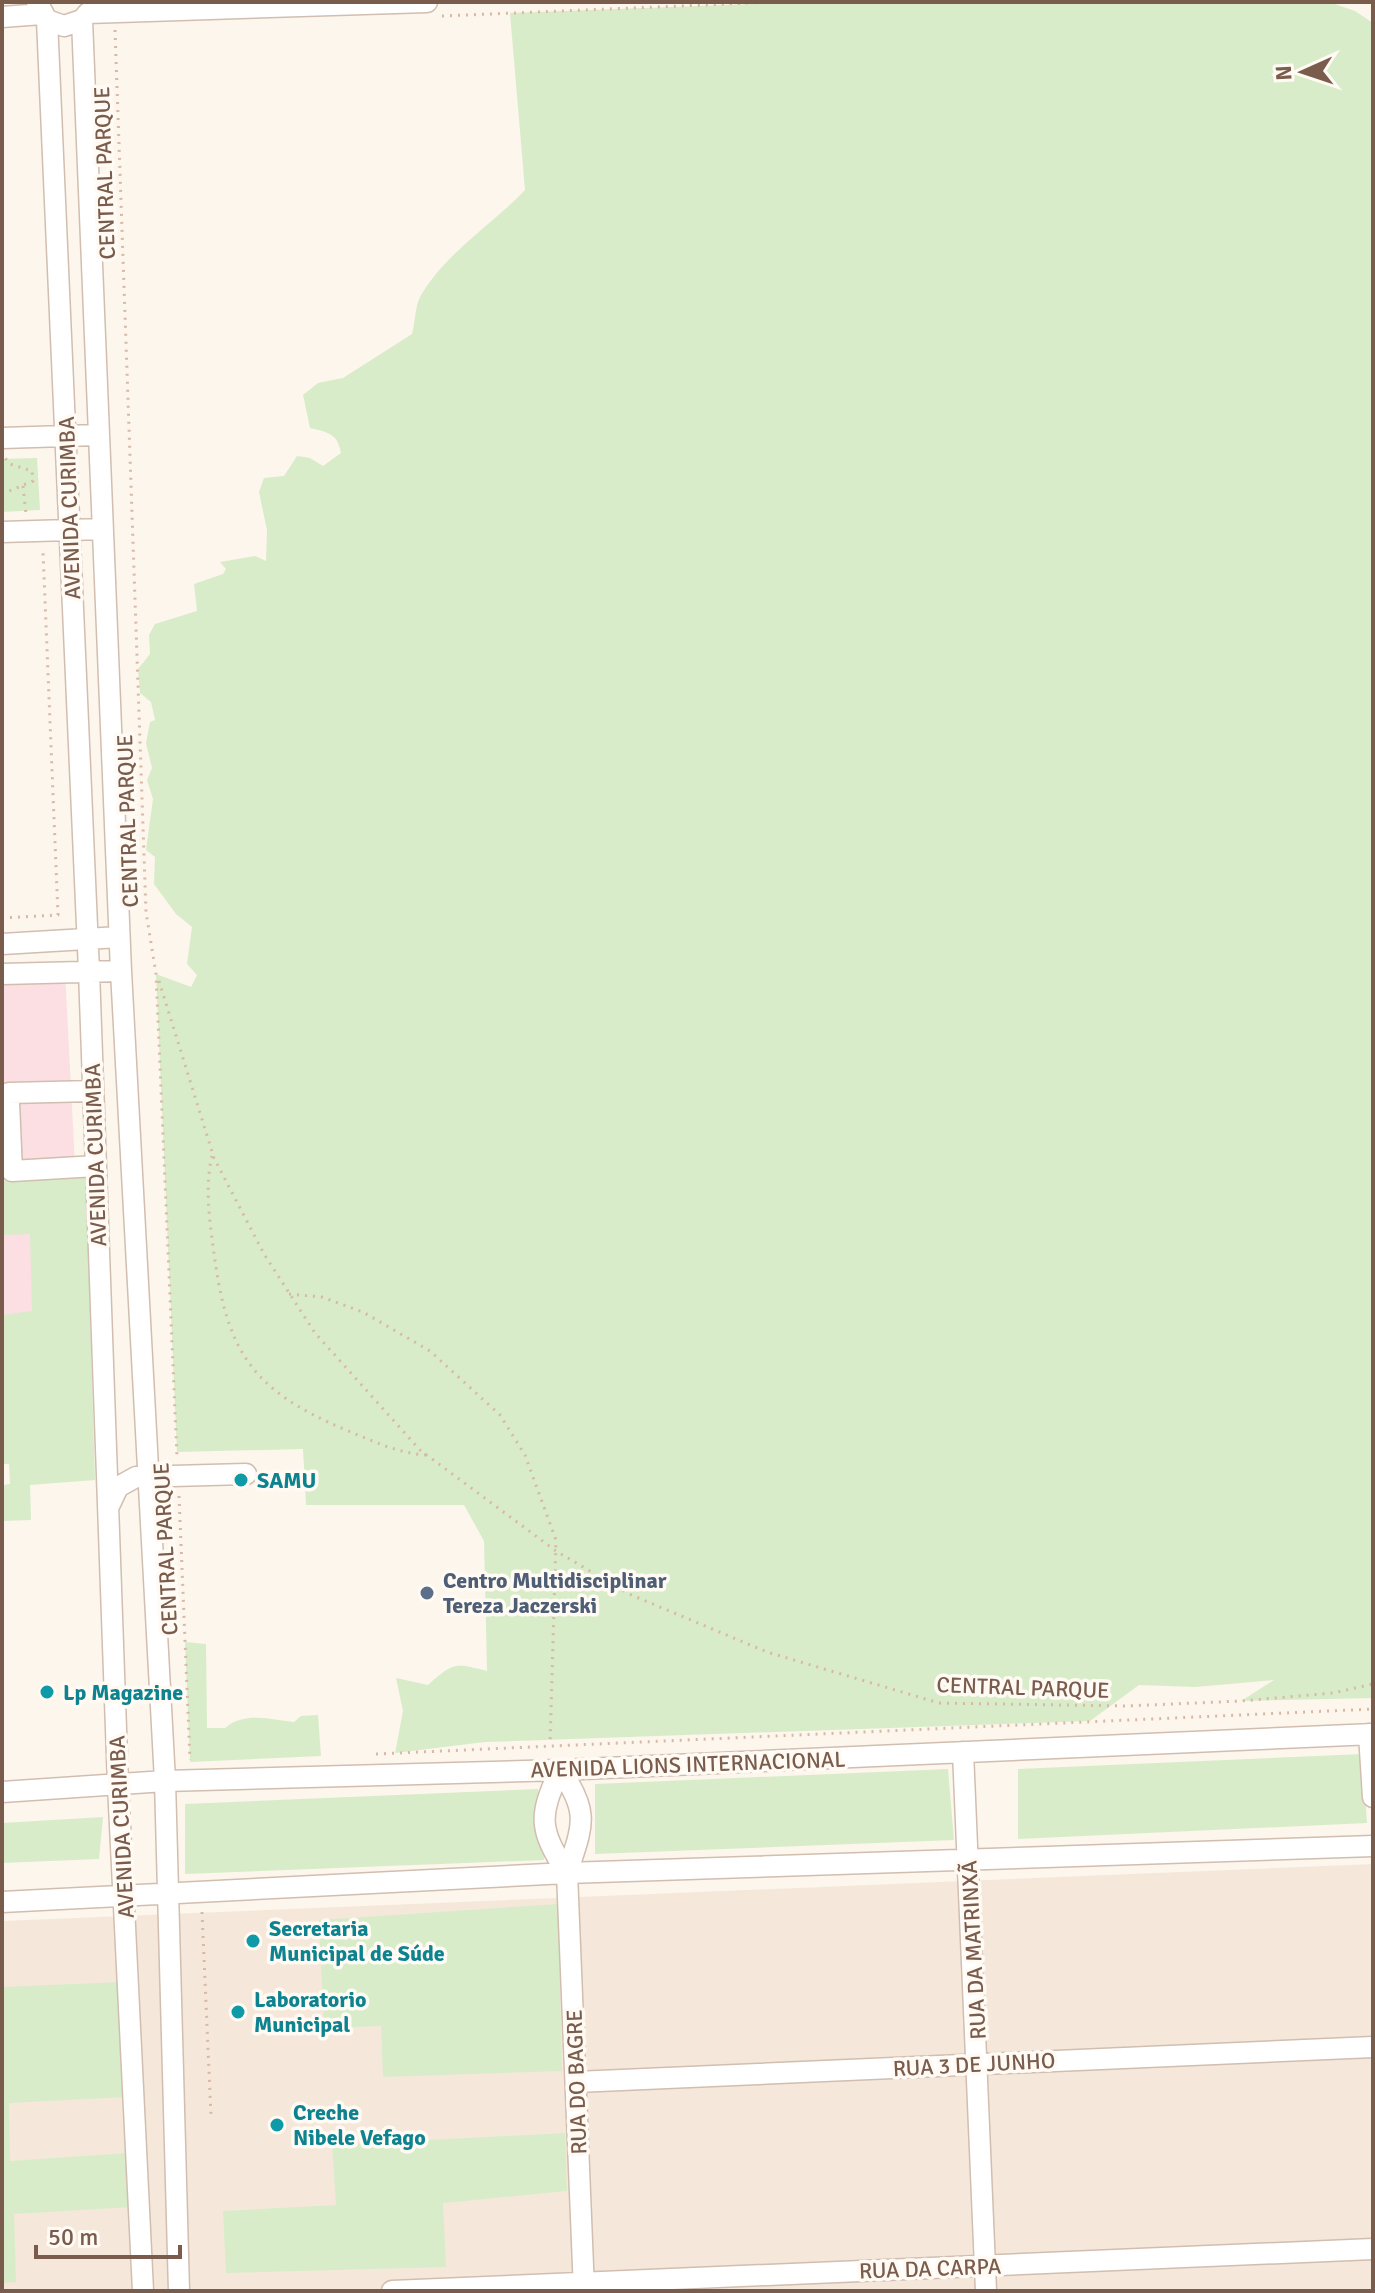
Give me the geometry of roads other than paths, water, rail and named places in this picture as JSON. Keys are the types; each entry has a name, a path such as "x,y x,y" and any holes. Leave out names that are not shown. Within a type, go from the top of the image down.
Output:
{"street":[{"path":"2,17 42,12 64,26 87,12 429,9"},
{"name":"AVENIDA CURIMBA","path":"42,12 66,437 88,939 118,1785 143,2291"},
{"name":"AVENIDA CURIMBA","path":"87,12 97,435 119,937 165,1781 179,2291"},
{"path":"2,438 97,435"},
{"path":"2,532 102,529"},
{"path":"2,944 119,937"},
{"path":"2,974 121,971"},
{"path":"93,1091 9,1093 6,1103 12,1171 96,1166"},
{"path":"146,1428 156,1454 178,1470"},
{"path":"108,1508 118,1487 136,1477 178,1470 246,1468"},
{"path":"1371,1734 1373,1797"},
{"name":"AVENIDA LIONS INTERNACIONAL","path":"2,1792 165,1781 560,1770 1371,1734"},
{"name":"RUA DA MATRINXÃ","path":"963,1752 986,2291"},
{"name":"RUA DO BAGRE","path":"560,1770 544,1807 543,1819 548,1844 567,1873"},
{"name":"RUA DO BAGRE","path":"560,1770 582,1812 581,1832 567,1873 584,2287"},
{"path":"2,1902 567,1873 1373,1846"},
{"name":"RUA 3 DE JUNHO","path":"576,2082 1373,2047"},
{"name":"RUA DA CARPA","path":"392,2291 584,2287 985,2265 1373,2249"}],"place":[{"name":"SAMU","path":"241,1480"},
{"name":"Centro Multidisciplinar Tereza Jaczerski","path":"427,1593"},
{"name":"Lp Magazine","path":"47,1692"},
{"name":"Secretaria Municipal de Súde","path":"253,1941"},
{"name":"Laboratorio Municipal","path":"238,2012"},
{"name":"Creche Nibele Vefago","path":"277,2125"}]}
